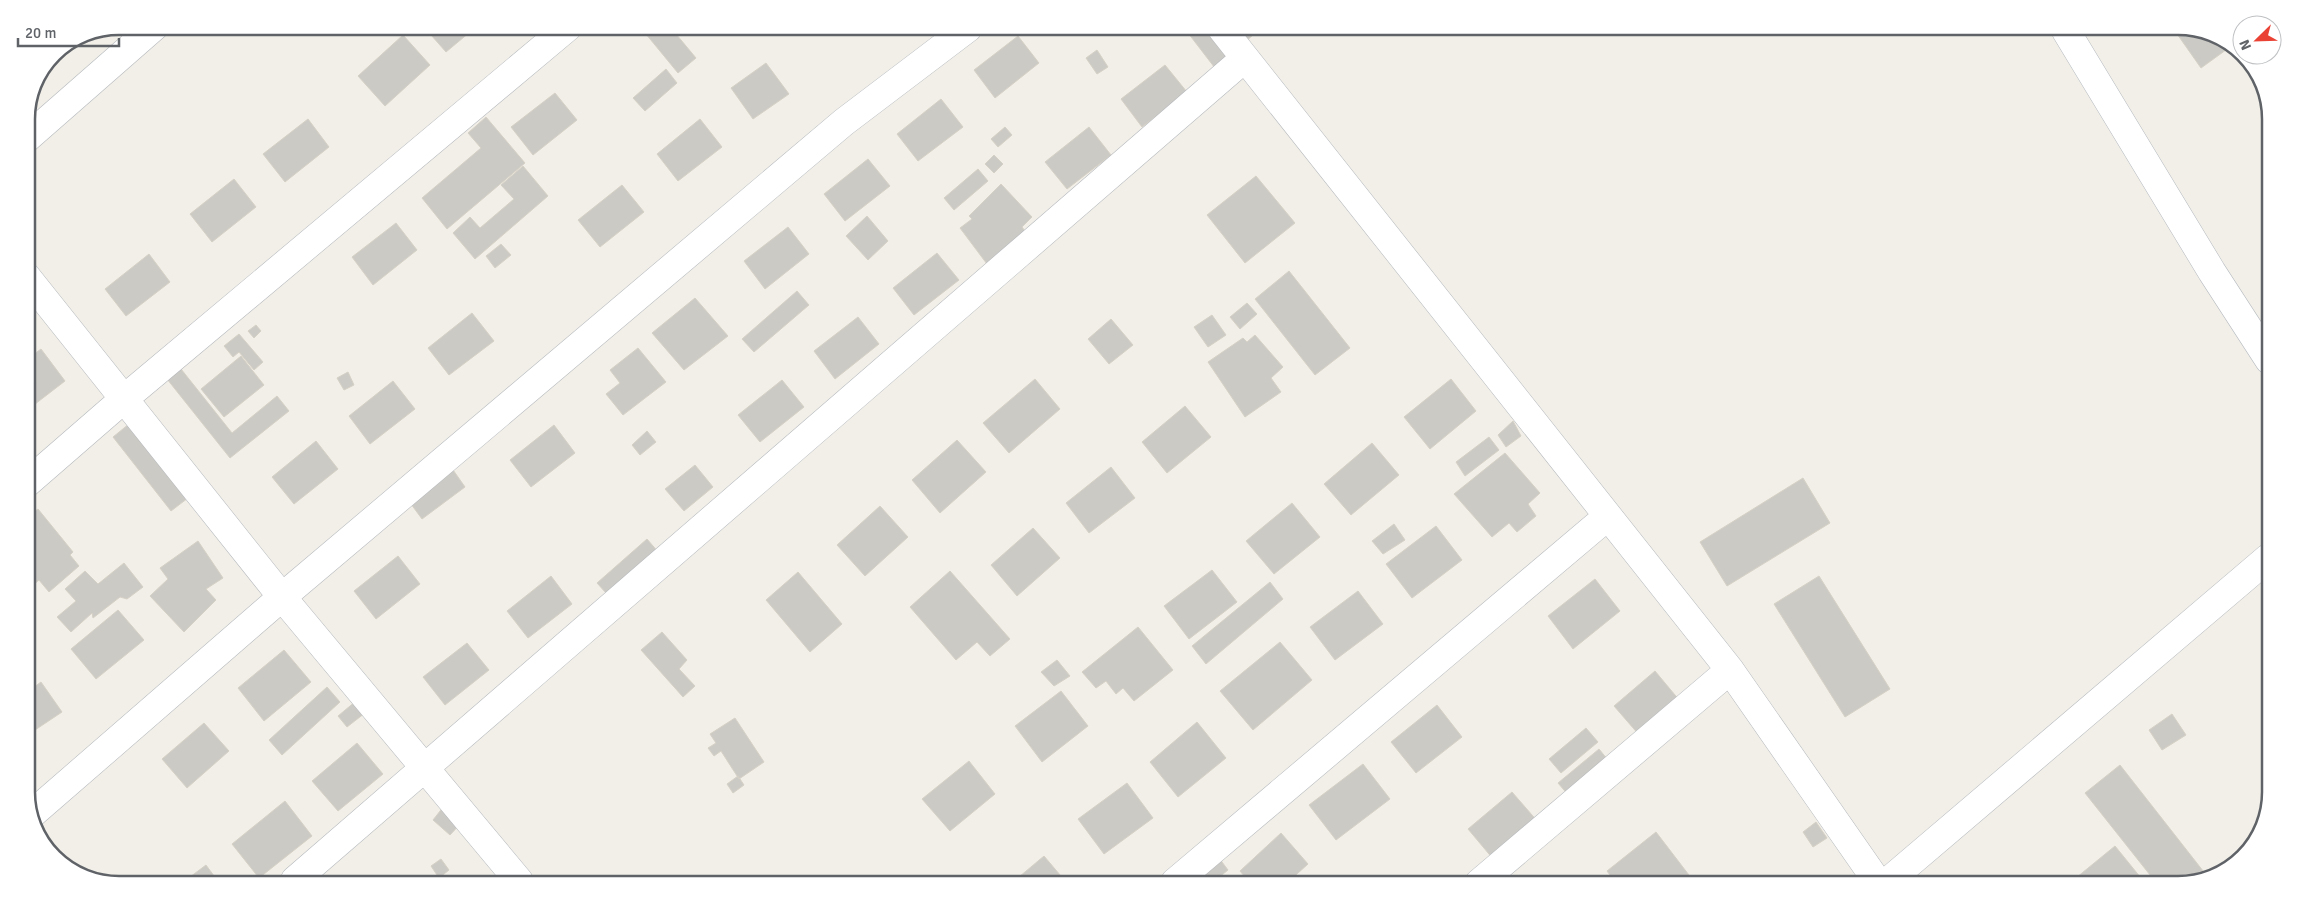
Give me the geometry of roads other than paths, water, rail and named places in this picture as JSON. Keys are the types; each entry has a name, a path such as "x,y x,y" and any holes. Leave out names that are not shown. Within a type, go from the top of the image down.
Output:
{"street":[{"path":"35,131 145,35"},
{"path":"35,476 125,398 558,35"},
{"path":"37,809 282,596 844,122 959,35"},
{"path":"1227,35 1730,670 1873,876"},
{"path":"2068,35 2212,272 2262,349"},
{"path":"300,876 1245,58"},
{"path":"35,287 282,596 423,768 515,876"},
{"path":"1182,876 1608,516"},
{"path":"1894,876 2262,563"},
{"path":"1487,876 1730,670"}]}
